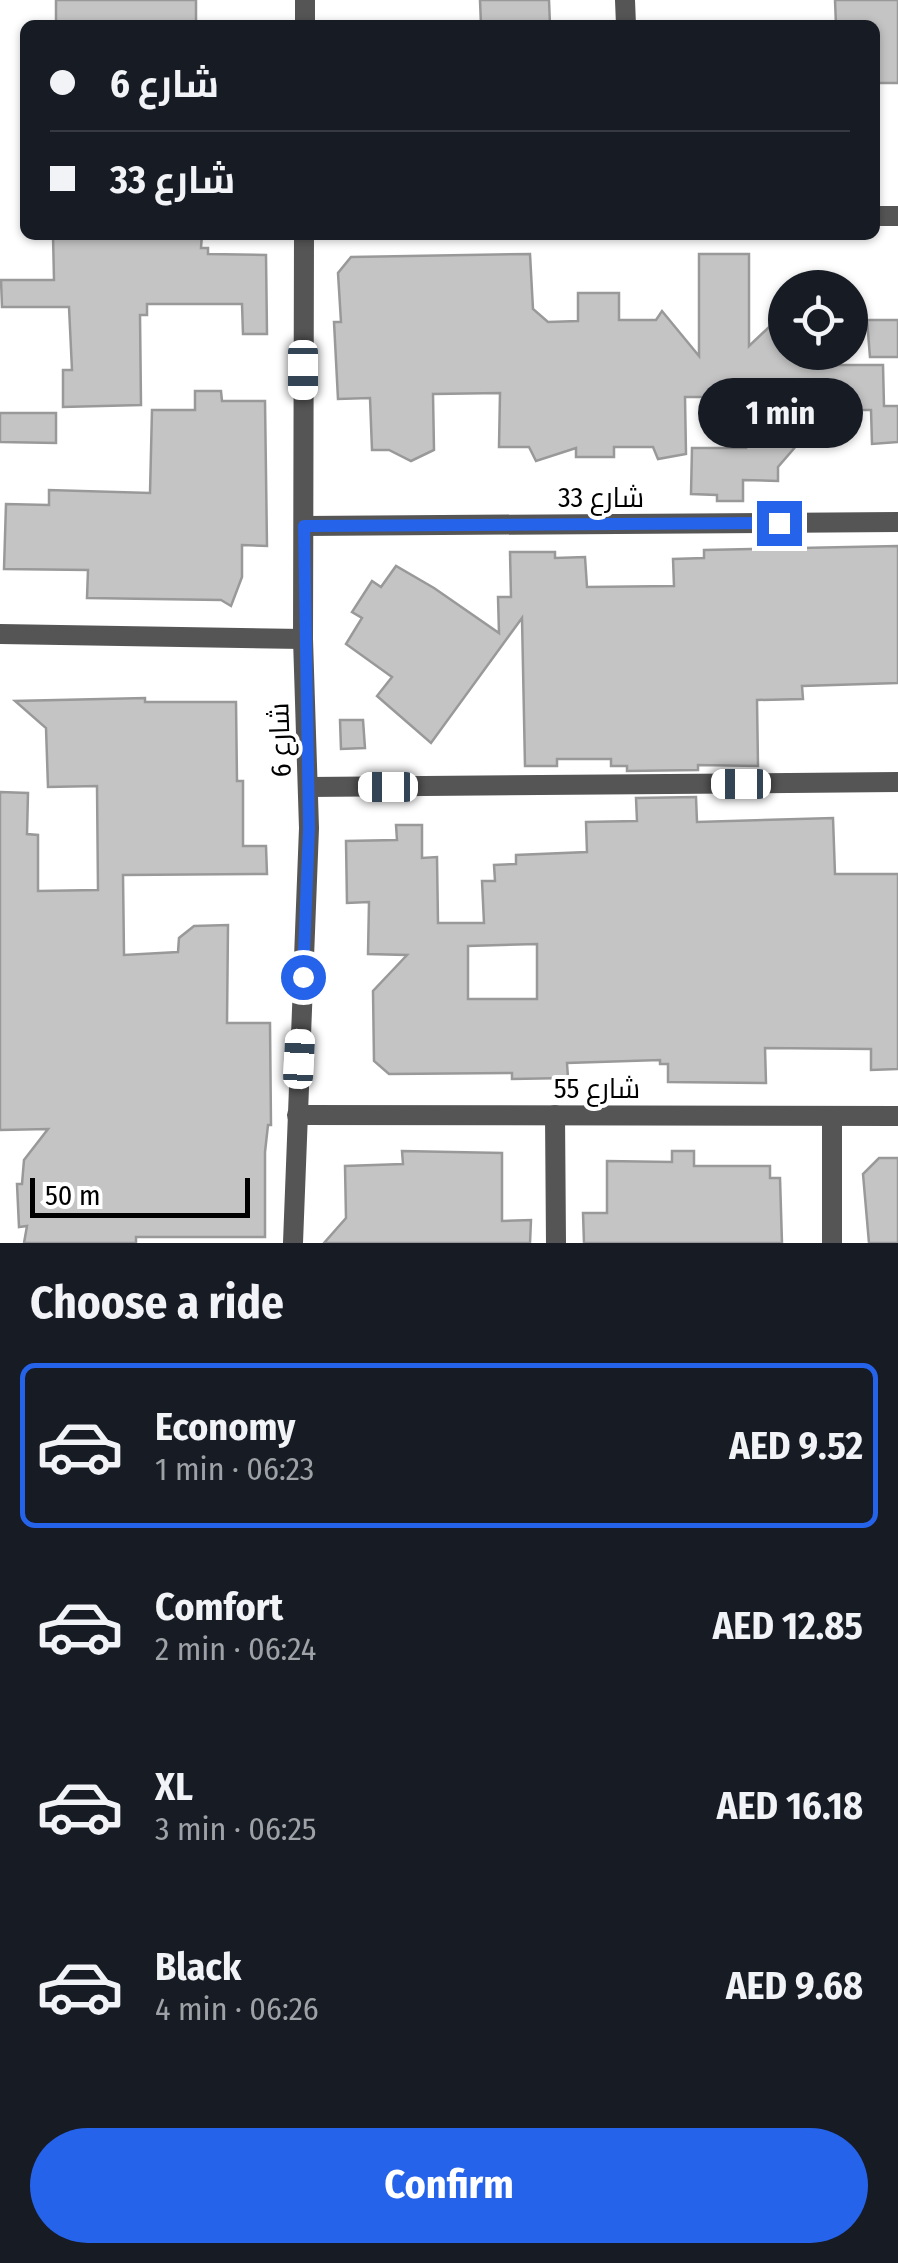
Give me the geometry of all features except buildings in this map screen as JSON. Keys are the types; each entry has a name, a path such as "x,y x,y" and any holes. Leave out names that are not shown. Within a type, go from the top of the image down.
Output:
{"street":[{"name":"شارع 6","path":"293,1243 309,787 304,638 304,240"},
{"name":"شارع 33","path":"304,526 898,522"},
{"path":"0,634 304,638"},
{"path":"309,787 898,782"},
{"name":"شارع 55","path":"296,1115 898,1116"},
{"path":"555,1115 556,1243"},
{"path":"832,1116 832,1243"}],"route":[{"path":"303,977 309,828 304,526 779,523"}]}
